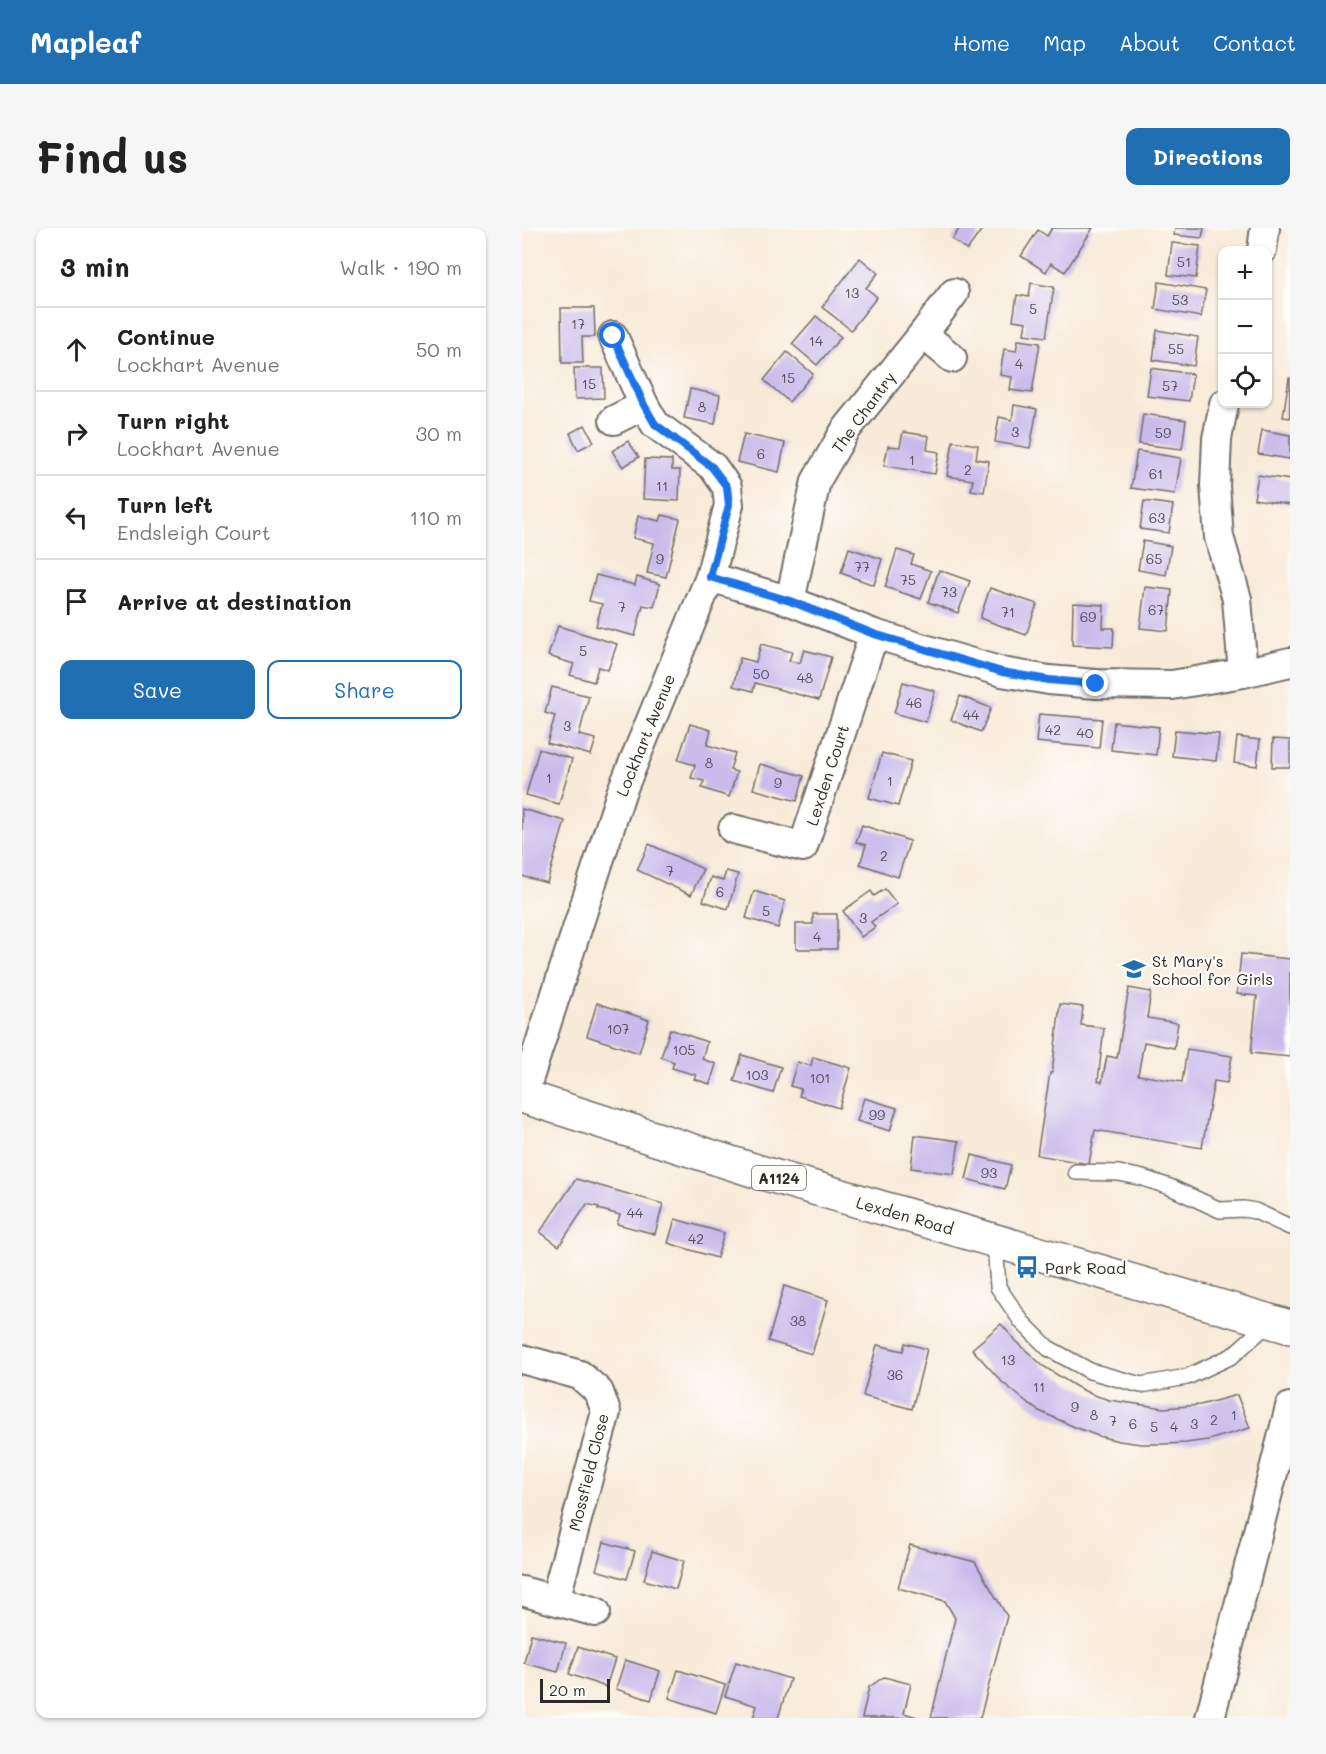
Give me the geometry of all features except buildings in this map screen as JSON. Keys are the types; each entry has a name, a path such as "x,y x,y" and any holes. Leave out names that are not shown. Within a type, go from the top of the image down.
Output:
{"main road":[{"name":"Lexden Road","path":"522,1097 696,1153 1280,1325"}],"street":[{"path":"1263,246 1265,228"},
{"name":"The Chantry","path":"790,601 816,481 845,430 954,293"},
{"path":"923,334 952,358"},
{"name":"Lockhart Avenue","path":"522,1097 621,793 710,577 729,505 727,487 712,467 655,424 613,336"},
{"path":"614,420 644,405"},
{"path":"1223,408 1217,439 1215,486 1219,537 1237,599 1243,673"},
{"path":"710,577 790,601 874,634 1002,672 1049,680 1096,684 1172,685 1243,673 1290,662"},
{"name":"Lexden Court","path":"733,829 803,847 874,634"},
{"name":"Mossfield Close","path":"522,1359 580,1375 599,1392 606,1412 555,1600"},
{"path":"1210,1718 1290,1407"},
{"path":"522,1591 596,1612"}],"lane":[{"path":"1076,1172 1119,1173 1143,1178 1170,1187 1220,1210 1255,1211 1290,1227"},
{"path":"995,1241 998,1287 1022,1322 1048,1348 1090,1371 1141,1385 1187,1377 1232,1356 1280,1325"}],"place":[{"name":"St Mary's School for Girls","path":"1134,969"},
{"name":"Park Road","path":"1027,1267"}],"route":[{"path":"613,336 655,424 712,467 727,487 729,505 710,577 790,601 874,634 1002,672 1049,680 1096,684"}]}
